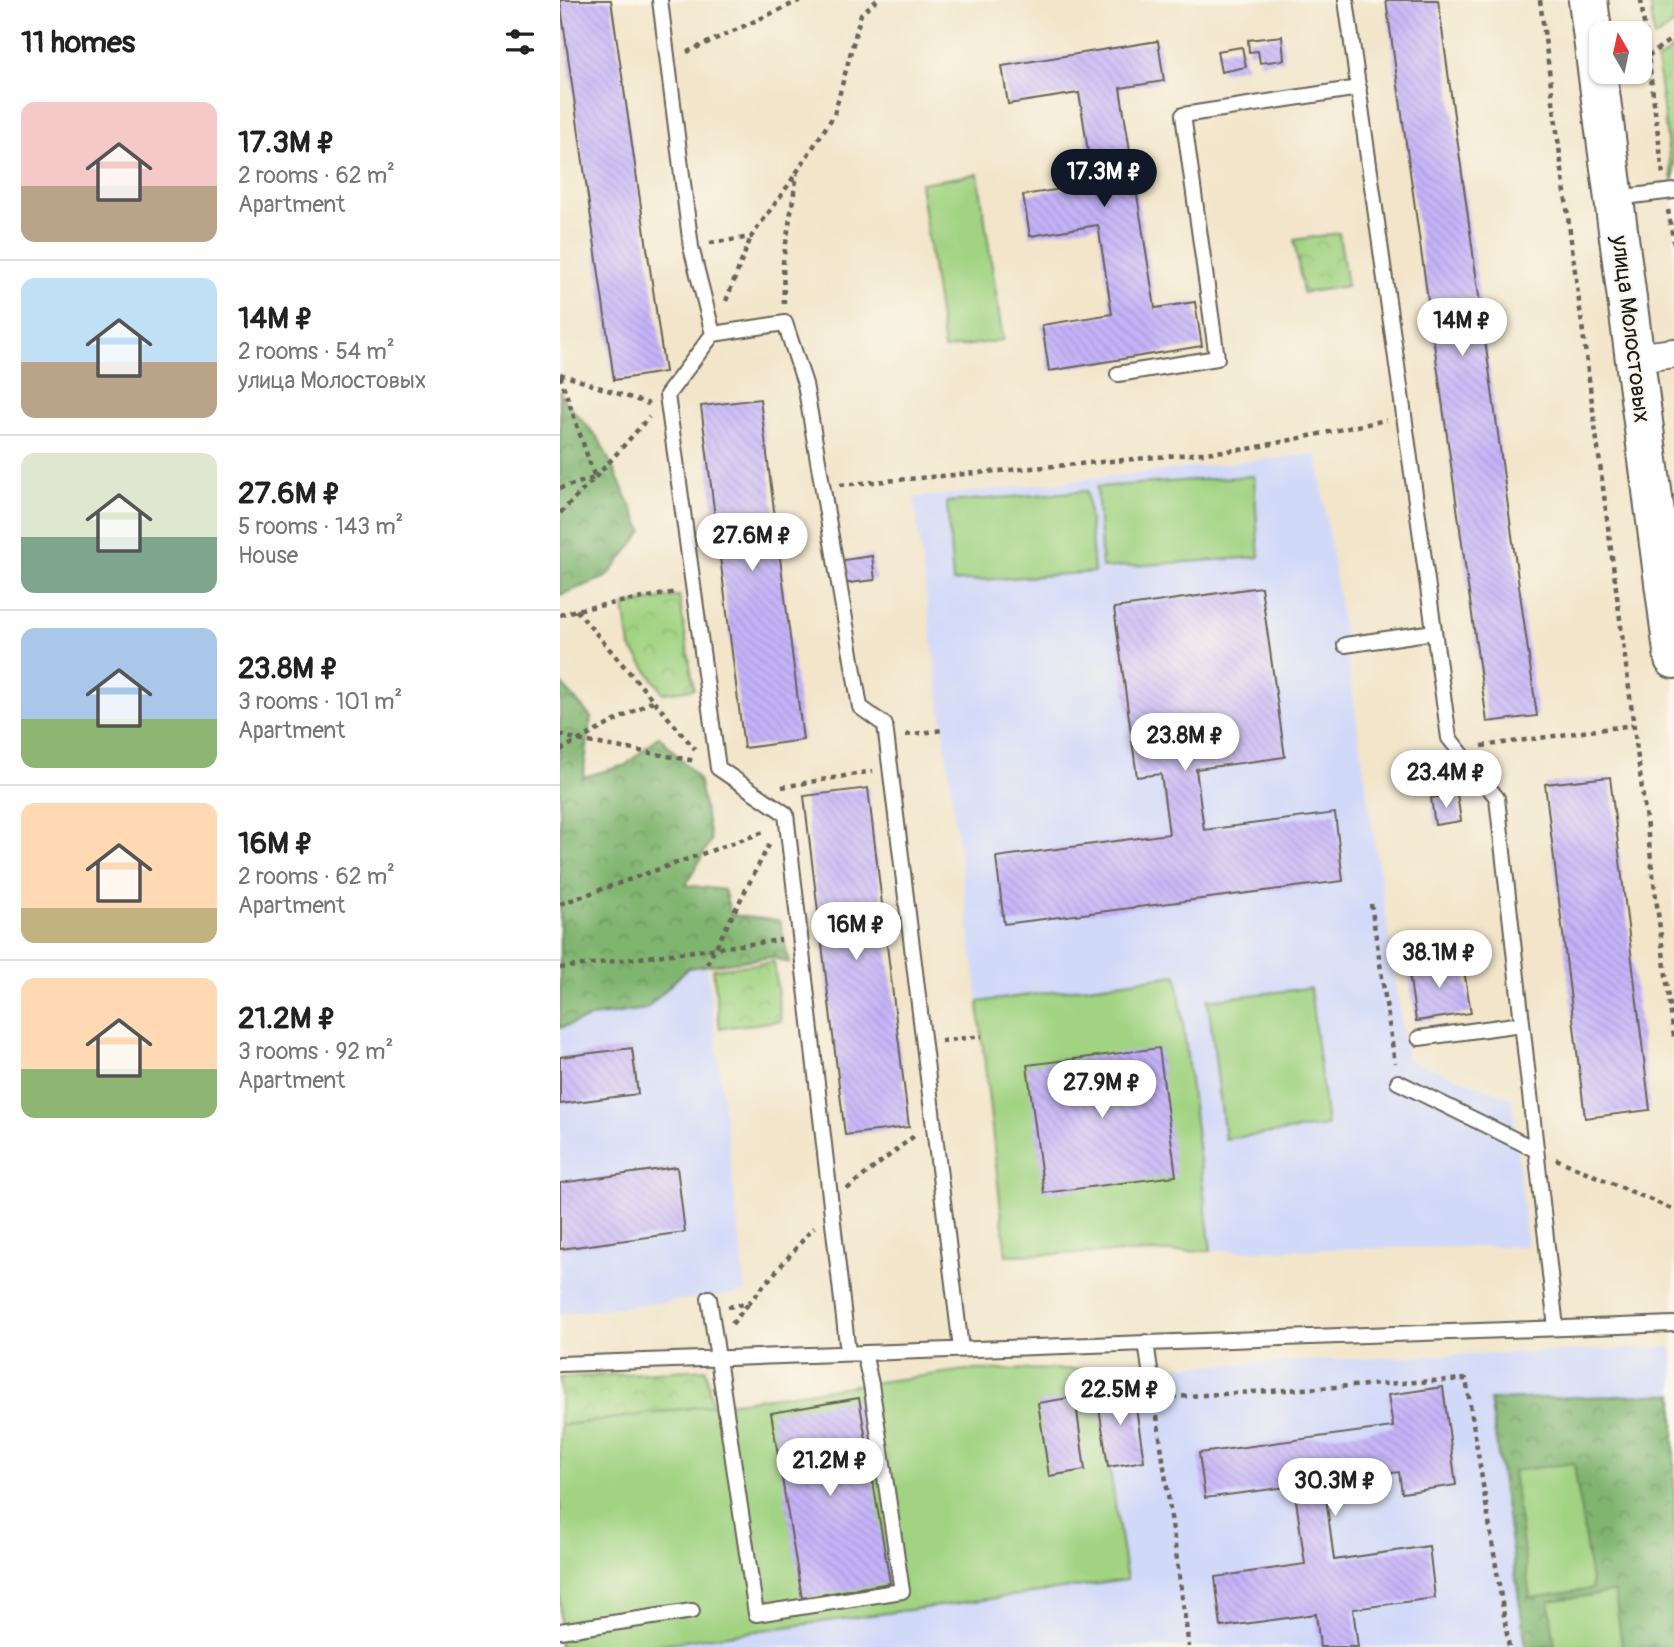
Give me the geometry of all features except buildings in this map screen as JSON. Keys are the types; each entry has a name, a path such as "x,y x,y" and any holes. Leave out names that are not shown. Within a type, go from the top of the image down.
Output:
{"street":[{"name":"улица Молостовых","path":"1588,0 1674,659"},
{"path":"1635,358 1674,353"}],"lane":[{"path":"660,0 691,247 713,334"},
{"path":"1346,0 1448,738 1497,798 1556,1328"},
{"path":"1118,374 1217,358 1183,115 1359,88"},
{"path":"1614,198 1670,192"},
{"path":"848,1353 786,814 713,765 694,589 667,394 713,334 785,323 805,384 860,706 885,725 961,1349"},
{"path":"1345,645 1434,632"},
{"path":"1419,1038 1522,1024"},
{"path":"1398,1082 1536,1150"},
{"path":"710,1304 755,1614 902,1591 864,1353"},
{"path":"560,1364 1556,1328 1613,1319 1674,1324"},
{"path":"1146,1342 1154,1398"},
{"path":"560,1631 692,1611"}],"path":[{"path":"668,61 800,0"},
{"path":"713,334 751,237 834,115 861,14 877,0"},
{"path":"1540,0 1674,1037"},
{"path":"1641,0 1644,21"},
{"path":"1652,53 1674,37"},
{"path":"1652,81 1670,192 1674,244"},
{"path":"785,323 783,262 798,170"},
{"path":"691,247 751,237"},
{"path":"560,375 657,407 595,478 560,513"},
{"path":"560,375 595,478"},
{"path":"823,486 1248,449 1404,416"},
{"path":"560,488 595,478"},
{"path":"560,615 694,589"},
{"path":"576,610 653,701 713,765"},
{"path":"560,750 653,701"},
{"path":"1457,749 1633,725"},
{"path":"887,737 943,730"},
{"path":"560,734 577,740 713,765"},
{"path":"753,792 891,768"},
{"path":"707,964 786,814"},
{"path":"560,904 778,828"},
{"path":"1371,904 1398,1082"},
{"path":"560,968 800,938"},
{"path":"925,1043 982,1036"},
{"path":"830,1203 934,1120"},
{"path":"1536,1150 1674,1210"},
{"path":"710,1304 749,1303 815,1226 833,1222"},
{"path":"1189,1647 1154,1398 1466,1379 1509,1647"}],"shaded area":[{"path":"1317,454 1407,1059 1512,1098 1527,1246 1211,1251 1177,975 978,1002 914,498"},
{"path":"707,964 746,1293 560,1314 560,985"},
{"path":"1671,1347 1674,1368 1674,1647 640,1647 1127,1580 1094,1369"}],"green space":[{"path":"1650,0 1674,0 1674,24 1654,38"},
{"path":"1674,48 1674,179 1672,180 1657,61"},
{"path":"978,174 1003,340 944,349 920,183"},
{"path":"1339,233 1347,286 1303,293 1294,240"},
{"path":"560,391 563,399 599,439 643,531 607,577 560,595"},
{"path":"1254,476 1259,557 1102,568 1097,487"},
{"path":"1087,491 1094,572 953,582 947,502"},
{"path":"679,596 694,689 663,693 630,646 624,605"},
{"path":"560,682 591,717 583,777 626,765 659,736 698,778 711,840 686,885 724,890 731,915 780,921 789,963 772,957 688,968 646,1009 593,1017 560,1028"},
{"path":"774,962 781,1021 720,1028 713,969"},
{"path":"1177,975 1211,1251 1006,1255 978,1002"},
{"path":"1310,988 1327,1126 1225,1139 1208,1000"},
{"path":"706,1369 712,1405 560,1426 560,1378"},
{"path":"1094,1369 1127,1580 640,1647 560,1647 560,1426 966,1370"},
{"path":"1674,1394 1674,1647 1526,1647 1490,1400"},
{"path":"1574,1463 1592,1589 1530,1598 1513,1471"},
{"path":"1615,1592 1622,1647 1555,1647 1549,1601"}]}
